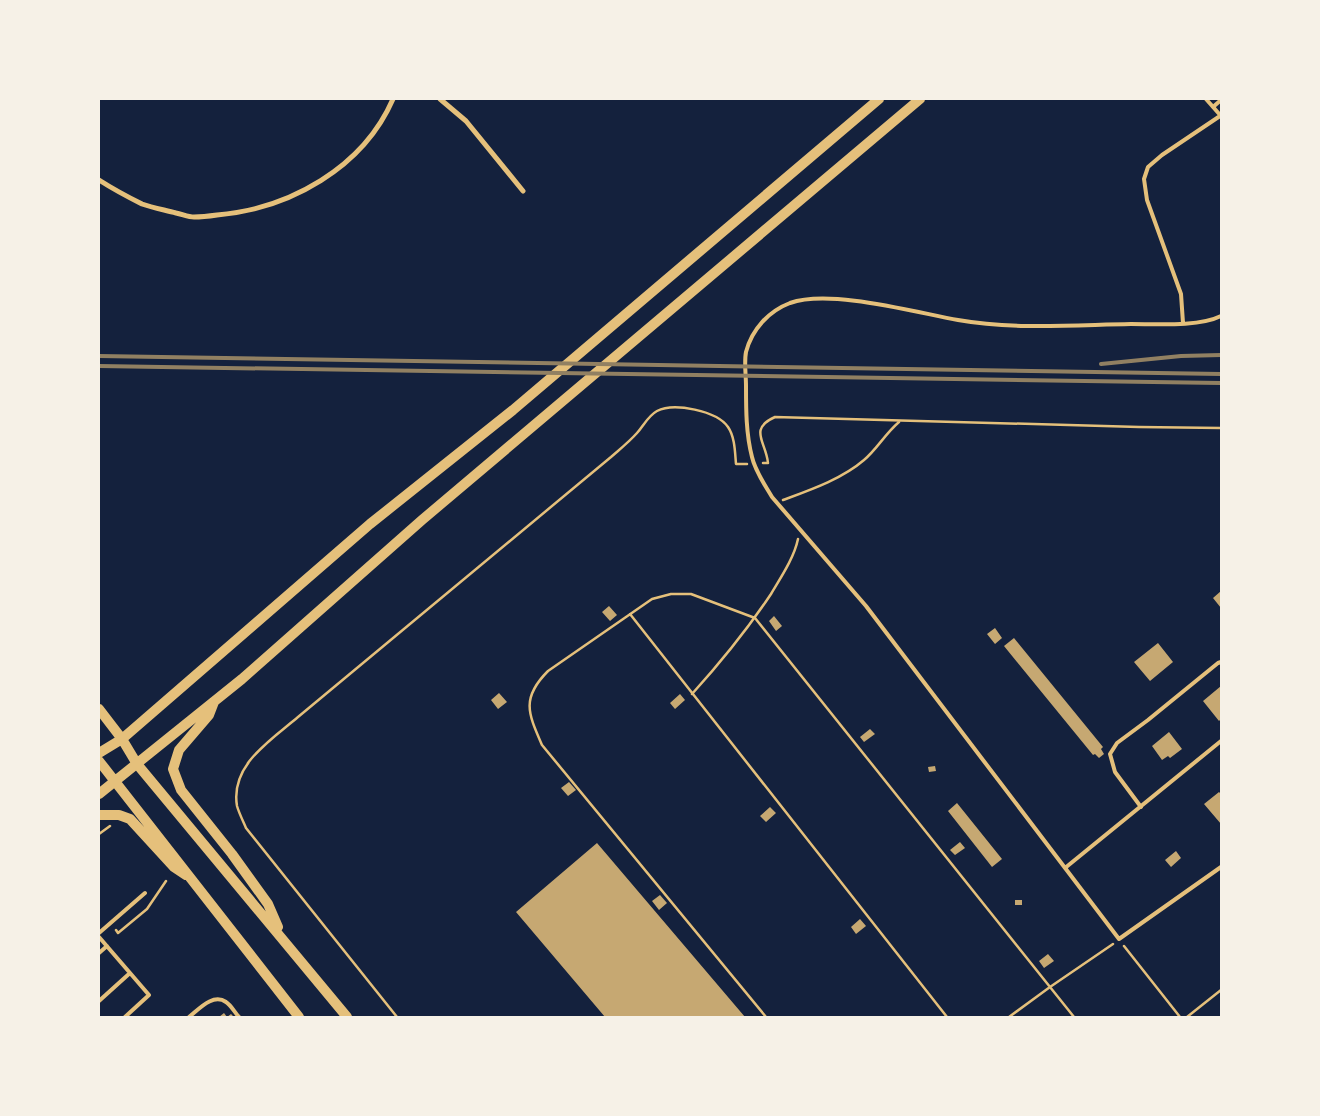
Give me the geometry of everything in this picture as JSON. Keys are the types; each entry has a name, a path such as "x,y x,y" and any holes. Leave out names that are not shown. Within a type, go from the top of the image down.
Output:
{"main road":[{"path":"99,753 122,739 370,524 513,410 879,99"},
{"path":"99,794 242,679 422,520 920,99"},
{"path":"215,700 209,715 179,750 173,769 182,790 268,904 282,937"},
{"path":"99,709 138,764 348,1017"},
{"path":"99,761 300,1017"},
{"path":"99,815 119,815 130,819 174,867 192,879"}],"street":[{"path":"99,180 144,205 194,217 240,213 294,196 317,184 339,168 360,148 376,128 393,99"},
{"path":"440,99 466,121 524,191"}],"lane":[{"path":"1183,323 1182,294 1147,200 1144,179 1148,167 1162,155 1221,116 1206,99"},
{"path":"1213,107 1221,100"},
{"path":"1221,316 1215,319 1183,323 1011,326 960,320 836,299 810,298 789,304 771,313 751,338 746,353 747,417 752,458 763,482 800,530 866,606 1119,940 1221,866"},
{"path":"1141,807 1115,772 1110,754 1117,743 1221,662"},
{"path":"1065,868 1221,741"},
{"path":"124,1017 149,995 99,935 110,923 145,894"},
{"path":"99,953 107,946"},
{"path":"99,1001 130,973"},
{"path":"189,1017 209,1001 218,999 227,1002 239,1017"}],"path":[{"path":"397,1017 246,828 237,807 236,787 243,768 298,716 612,457 634,436 649,416 659,410 670,408 707,412 728,428 733,441 736,464 755,465 768,462 767,452 760,439 760,429 765,421 775,417 1221,428"},
{"path":"777,502 840,476 864,461 886,433 900,421"},
{"path":"692,695 725,658 780,580 796,548 800,530"},
{"path":"766,1017 542,745 532,723 529,701 535,684 548,671 652,599 671,594 691,594 755,618 1074,1017"},
{"path":"630,614 947,1017"},
{"path":"99,834 113,825 114,822"},
{"path":"110,923 118,933 147,909 166,881"},
{"path":"1009,1017 1119,940 1180,1017"},
{"path":"1187,1017 1221,990"}],"building":[{"path":"1221,591 1221,608 1213,598"},
{"path":"609,606 617,615 610,621 602,612"},
{"path":"774,616 782,626 776,631 769,621"},
{"path":"995,628 1002,638 995,644 987,634"},
{"path":"1014,638 1103,747 1101,749 1104,754 1099,758 1095,754 1093,755 1004,646"},
{"path":"1158,643 1173,662 1150,681 1134,662"},
{"path":"1221,686 1221,719 1219,721 1203,701"},
{"path":"499,693 507,702 498,709 491,700"},
{"path":"680,694 685,700 675,709 670,703"},
{"path":"870,729 875,734 864,742 860,737"},
{"path":"1169,732 1182,749 1170,758 1168,756 1162,760 1152,746"},
{"path":"935,766 936,771 929,772 928,767"},
{"path":"569,782 576,790 568,796 561,788"},
{"path":"1219,792 1221,794 1221,824 1204,804"},
{"path":"957,803 1002,859 992,867 948,811"},
{"path":"770,807 776,813 766,822 760,816"},
{"path":"960,842 965,848 955,855 950,850"},
{"path":"597,843 745,1017 605,1017 516,912"},
{"path":"1176,851 1181,858 1171,867 1165,860"},
{"path":"660,895 667,903 659,910 652,901"},
{"path":"1015,900 1022,900 1022,905 1015,905"},
{"path":"860,919 866,926 856,934 851,927"},
{"path":"1048,954 1054,961 1044,968 1039,961"},
{"path":"224,1013 227,1017 219,1017"}],"railway":[{"path":"1101,364 1181,356 1221,355"},
{"path":"99,356 1221,374"},
{"path":"99,366 1221,383"}]}
